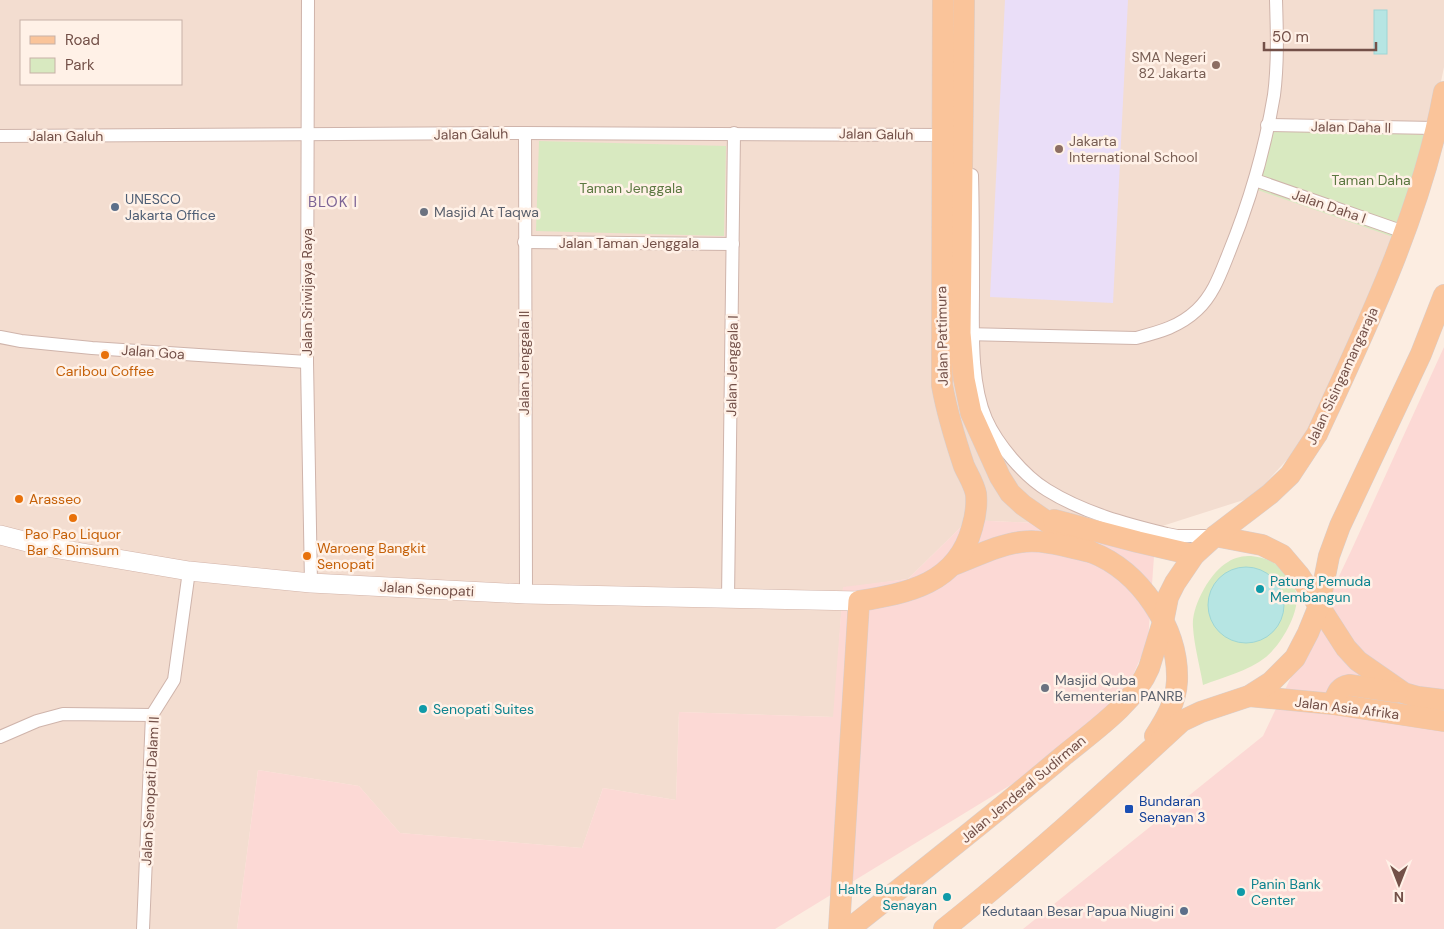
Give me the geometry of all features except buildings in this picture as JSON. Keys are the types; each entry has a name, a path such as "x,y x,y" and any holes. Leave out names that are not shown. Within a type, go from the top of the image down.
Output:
{"main road":[{"name":"Jalan Pattimura","path":"943,0 942,385 949,422 976,495 971,533 953,565"},
{"name":"Jalan Pattimura","path":"964,0 967,334 964,379 972,413 1000,477 1010,493 1023,505 1091,552"},
{"name":"Jalan Sisingamangaraja","path":"1163,622 1171,590 1194,555 1215,536 1270,494 1290,475 1317,434 1362,338 1404,232 1436,128 1444,92"},
{"path":"944,929 1041,849 1182,721 1201,712 1249,696 1271,682 1295,658 1319,606 1329,556 1340,526 1421,354 1444,295"},
{"path":"1039,516 1194,555"},
{"name":"Jalan Senopati","path":"0,535 47,547 189,570 311,583 526,594 859,601"},
{"path":"1215,536 1262,545 1282,555 1298,575 1346,648 1358,661 1404,693"},
{"path":"839,929 859,601 897,595 919,588 941,576 953,565 1006,545 1022,542 1055,544 1098,555 1123,572 1144,590 1157,608 1172,646 1177,681 1174,700 1170,713 1137,763"},
{"name":"Jalan Jenderal Sudirman","path":"849,929 967,835 1117,710 1145,678 1163,622"},
{"path":"1333,704 1342,686 1349,685 1404,693 1418,698 1444,700"},
{"name":"Jalan Asia Afrika","path":"1249,696 1333,704 1444,721"}],"street":[{"name":"Jalan Sriwijaya Raya","path":"308,0 306,135 307,362 311,583"},
{"name":"Jalan Pattimura","path":"972,0 970,106 974,240 967,334 986,419 999,443 1021,468 1046,490 1082,509 1138,527 1177,536 1215,536"},
{"path":"967,334 1136,338 1161,332 1176,325 1198,309 1215,287 1238,231 1255,180 1274,94 1276,71 1276,0"},
{"name":"Jalan Daha II","path":"1267,125 1436,128"},
{"name":"Jalan Galuh","path":"0,136 525,133 942,135"},
{"name":"Jalan Jenggala II","path":"525,133 526,594"},
{"name":"Jalan Jenggala I","path":"728,599 734,133"},
{"name":"Jalan Daha I","path":"1255,180 1404,232"},
{"name":"Jalan Taman Jenggala","path":"524,242 733,244"},
{"name":"Jalan Goa","path":"0,337 92,348 307,362"},
{"name":"Jalan Senopati Dalam II","path":"143,929 152,715 174,680 189,570"},
{"path":"0,737 37,721 63,714 152,715"}],"shaded area":[{"path":"0,0 1444,0 1444,67 1430,135 1326,417 1253,497 1156,528 968,520 908,579 843,588 834,717 679,712 676,800 603,788 582,848 400,833 359,786 258,770 237,929 0,929"},
{"name":"Jakarta International School","path":"1005,0 1128,0 1113,303 990,297"},
{"path":"1444,347 1444,929 1023,929 1263,736 1351,551"},
{"path":"968,520 1156,528 1148,641 1112,723 775,929 237,929 258,770 359,786 400,833 582,848 603,788 676,800 679,712 833,717 843,587 908,579"}],"green space":[{"name":"Taman Daha","path":"1273,129 1430,135 1402,240 1255,189"},
{"name":"Taman Jenggala","path":"539,141 726,146 724,236 536,231"},
{"path":"1251,556 1274,563 1286,576 1296,592 1297,600 1293,618 1278,644 1266,657 1244,670 1203,685 1193,627 1198,600 1208,582 1221,567 1236,558"}],"water":[{"path":"1374,10 1387,10 1387,54 1374,54"},
{"path":"1246,567 1261,570 1273,578 1281,590 1284,605 1281,620 1273,632 1261,640 1246,643 1231,640 1219,632 1211,620 1208,605 1211,590 1219,578 1231,570"}],"place":[{"name":"SMA Negeri 82 Jakarta","path":"1216,65"},
{"name":"Jakarta International School","path":"1059,149"},
{"name":"UNESCO Jakarta Office","path":"115,207"},
{"name":"Masjid At Taqwa","path":"424,212"},
{"name":"Caribou Coffee","path":"105,355"},
{"name":"Arasseo","path":"19,499"},
{"name":"Pao Pao Liquor Bar & Dimsum","path":"73,518"},
{"name":"Waroeng Bangkit Senopati","path":"307,556"},
{"name":"Patung Pemuda Membangun","path":"1260,589"},
{"name":"Masjid Quba Kementerian PANRB","path":"1045,688"},
{"name":"Senopati Suites","path":"423,709"},
{"name":"Bundaran Senayan 3","path":"1129,809"},
{"name":"Panin Bank Center","path":"1241,892"},
{"name":"Halte Bundaran Senayan","path":"947,897"},
{"name":"Kedutaan Besar Papua Niugini","path":"1184,911"}],"district":[{"name":"BLOK I","path":"333,202"}]}
